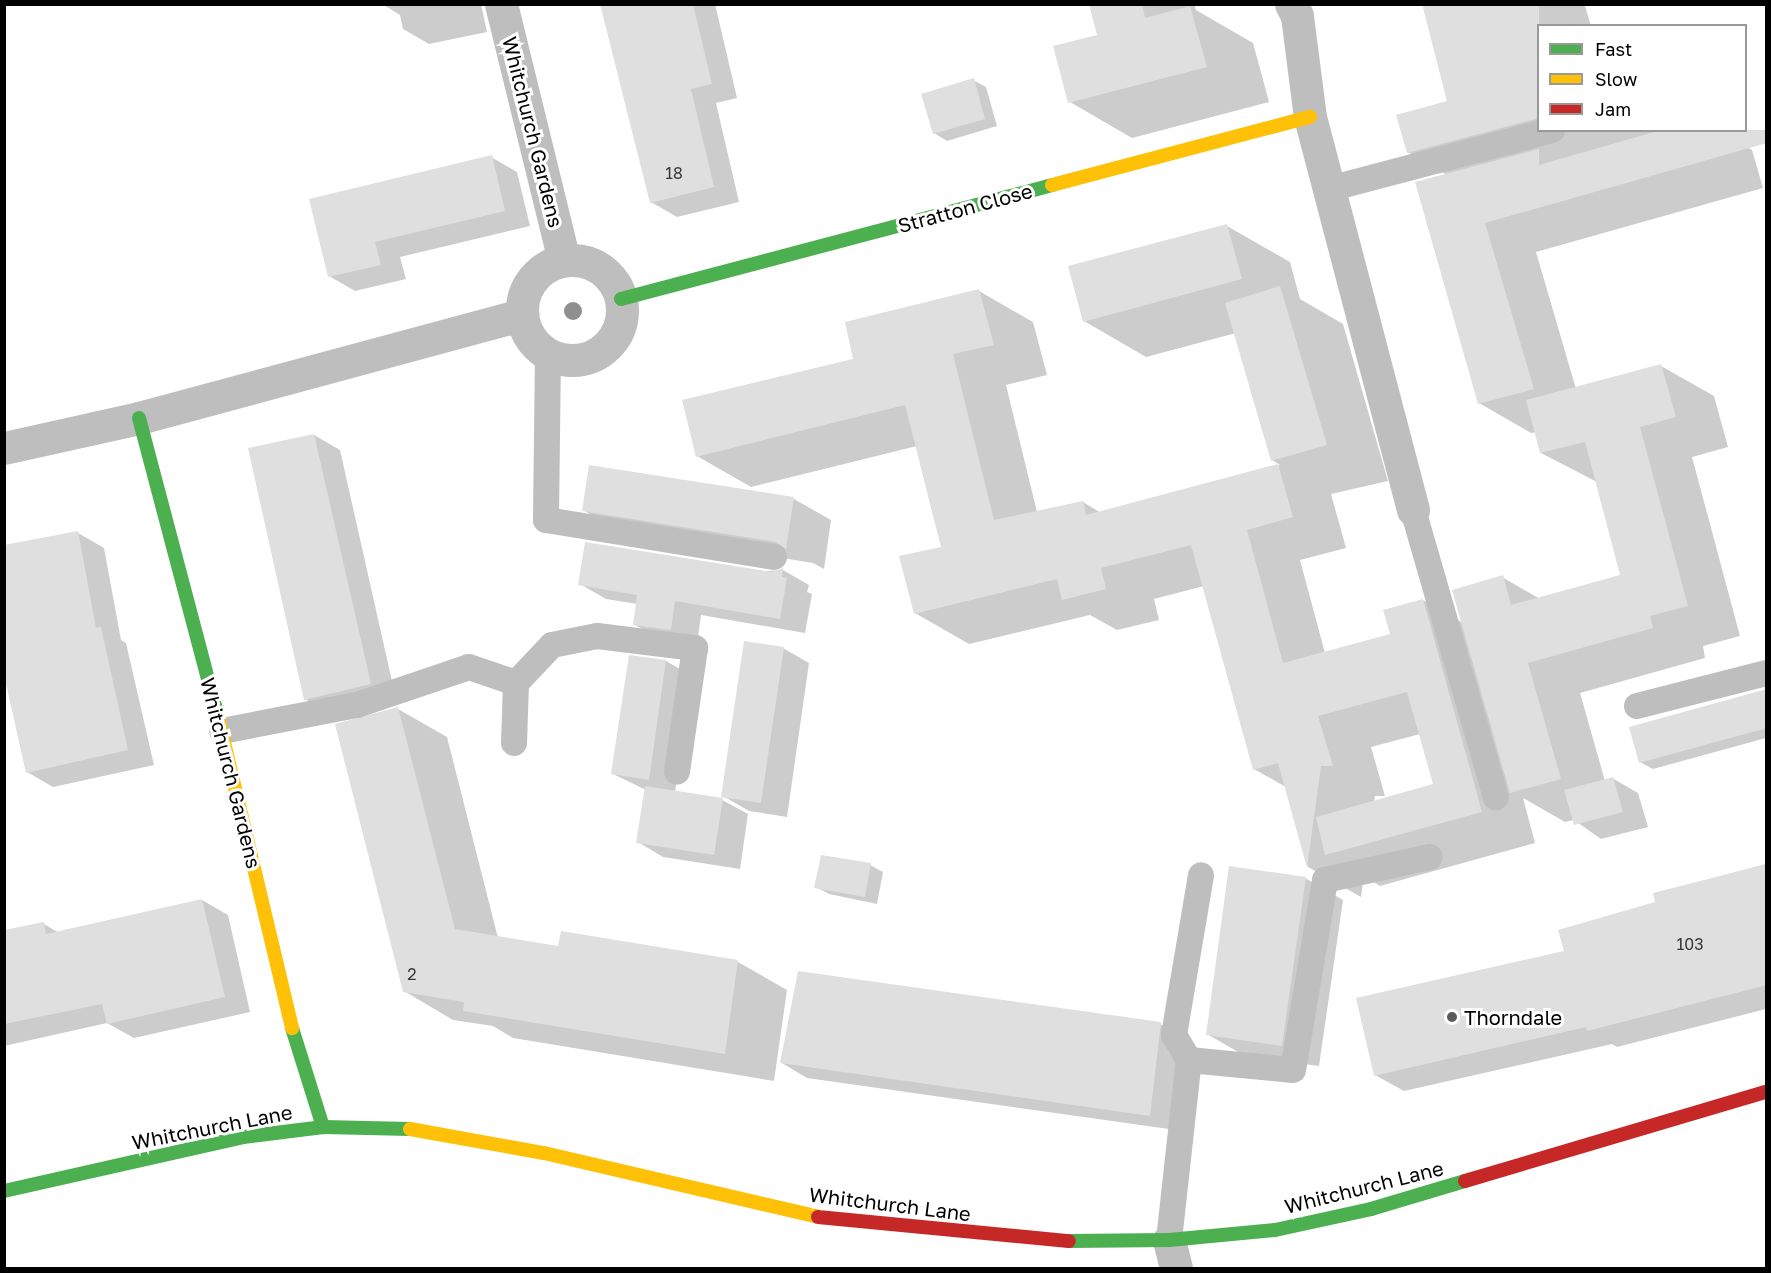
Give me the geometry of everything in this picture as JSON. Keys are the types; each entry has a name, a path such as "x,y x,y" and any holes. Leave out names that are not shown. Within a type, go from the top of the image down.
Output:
{"main road":[{"name":"Stratton Close","path":"621,299 1310,117"},
{"name":"Whitchurch Gardens","path":"139,418 222,730 299,1056 323,1127"},
{"name":"Whitchurch Lane","path":"4,1191 243,1137 323,1127 441,1132 544,1153 833,1221 1172,1254 1371,1209 1767,1092"}],"street":[{"name":"Whitchurch Gardens","path":"501,4 564,260"},
{"path":"1291,4 1297,16 1310,117 1413,510"},
{"path":"564,260 579,260 606,273 621,299 617,330 595,354 580,359 548,354 536,344 522,315 523,300 533,279 550,265 564,260"},
{"path":"4,448 139,418 522,315"}],"lane":[{"path":"1329,189 1544,132"},
{"path":"548,354 546,520 774,557"},
{"path":"1413,510 1496,797"},
{"path":"514,743 516,683 552,645 597,636 695,648 677,772"},
{"path":"222,730 357,705 469,667 516,683"},
{"path":"1636,706 1767,674"},
{"path":"1189,1060 1293,1070 1325,880 1430,857"},
{"path":"1172,1254 1189,1060 1174,1035 1201,875"}],"building":[{"path":"600,4 693,4 712,84 691,89 714,187 650,203"},
{"path":"1089,4 1142,4 1145,18 1190,6 1207,67 1068,103 1053,46 1097,35"},
{"path":"1422,4 1539,4 1537,119 1407,153 1396,115 1447,101"},
{"path":"974,78 985,119 933,134 921,94"},
{"path":"1767,130 1767,143 1485,223 1534,389 1478,404 1415,182 1539,149 1539,165 1654,132"},
{"path":"492,155 505,211 375,242 381,265 328,277 309,199"},
{"path":"1227,224 1242,279 1083,322 1068,266"},
{"path":"1280,286 1327,445 1271,461 1225,303"},
{"path":"979,289 994,345 953,354 994,520 1083,501 1086,515 1278,464 1293,517 1247,530 1283,663 1390,634 1383,610 1423,599 1482,812 1325,855 1316,817 1433,784 1407,692 1318,716 1333,766 1321,766 1307,868 1278,763 1253,770 1191,545 1101,568 1106,589 1062,600 1057,579 914,614 899,556 941,547 905,405 696,457 682,400 853,359 845,322"},
{"path":"1661,364 1676,417 1640,427 1688,606 1650,616 1653,628 1528,663 1561,779 1510,793 1452,590 1503,575 1511,605 1620,575 1585,442 1540,453 1526,400"},
{"path":"314,434 371,684 304,700 248,448"},
{"path":"589,465 794,497 786,549 776,542 582,511"},
{"path":"78,531 96,628 101,627 128,750 26,773 4,675 4,545"},
{"path":"585,542 772,572 783,568 782,577 787,578 780,619 675,601 671,630 633,625 637,595 578,585"},
{"path":"744,641 784,647 761,803 721,797"},
{"path":"629,655 666,660 649,780 611,774"},
{"path":"1767,689 1767,728 1639,763 1629,727"},
{"path":"398,707 455,929 558,946 561,931 738,960 725,1054 463,1011 464,1002 403,992 335,724"},
{"path":"1613,777 1623,812 1574,825 1564,790"},
{"path":"645,786 723,798 714,855 636,843"},
{"path":"821,855 871,863 865,897 814,888"},
{"path":"1767,864 1767,985 1587,1031 1586,1027 1374,1076 1356,998 1564,951 1558,930 1655,902 1653,893"},
{"path":"1229,866 1306,877 1282,1046 1206,1035"},
{"path":"202,899 225,997 107,1024 102,1004 4,1024 4,930 44,922 46,934"},
{"path":"798,971 1161,1022 1150,1116 780,1063"}],"traffic: fast":[{"path":"621,299 1052,185"},
{"path":"139,418 218,717"},
{"path":"292,1028 323,1127"},
{"path":"4,1191 243,1137 323,1127 410,1129"},
{"path":"1069,1241 1169,1240 1275,1230 1371,1209 1465,1181"}],"traffic: slow":[{"path":"1052,185 1310,117"},
{"path":"218,717 292,1028"},
{"path":"410,1129 544,1153 818,1217"}],"traffic: jam":[{"path":"1465,1181 1766,1092"},
{"path":"818,1217 1069,1241"}],"place":[{"name":"Thorndale","path":"1452,1017"}]}
